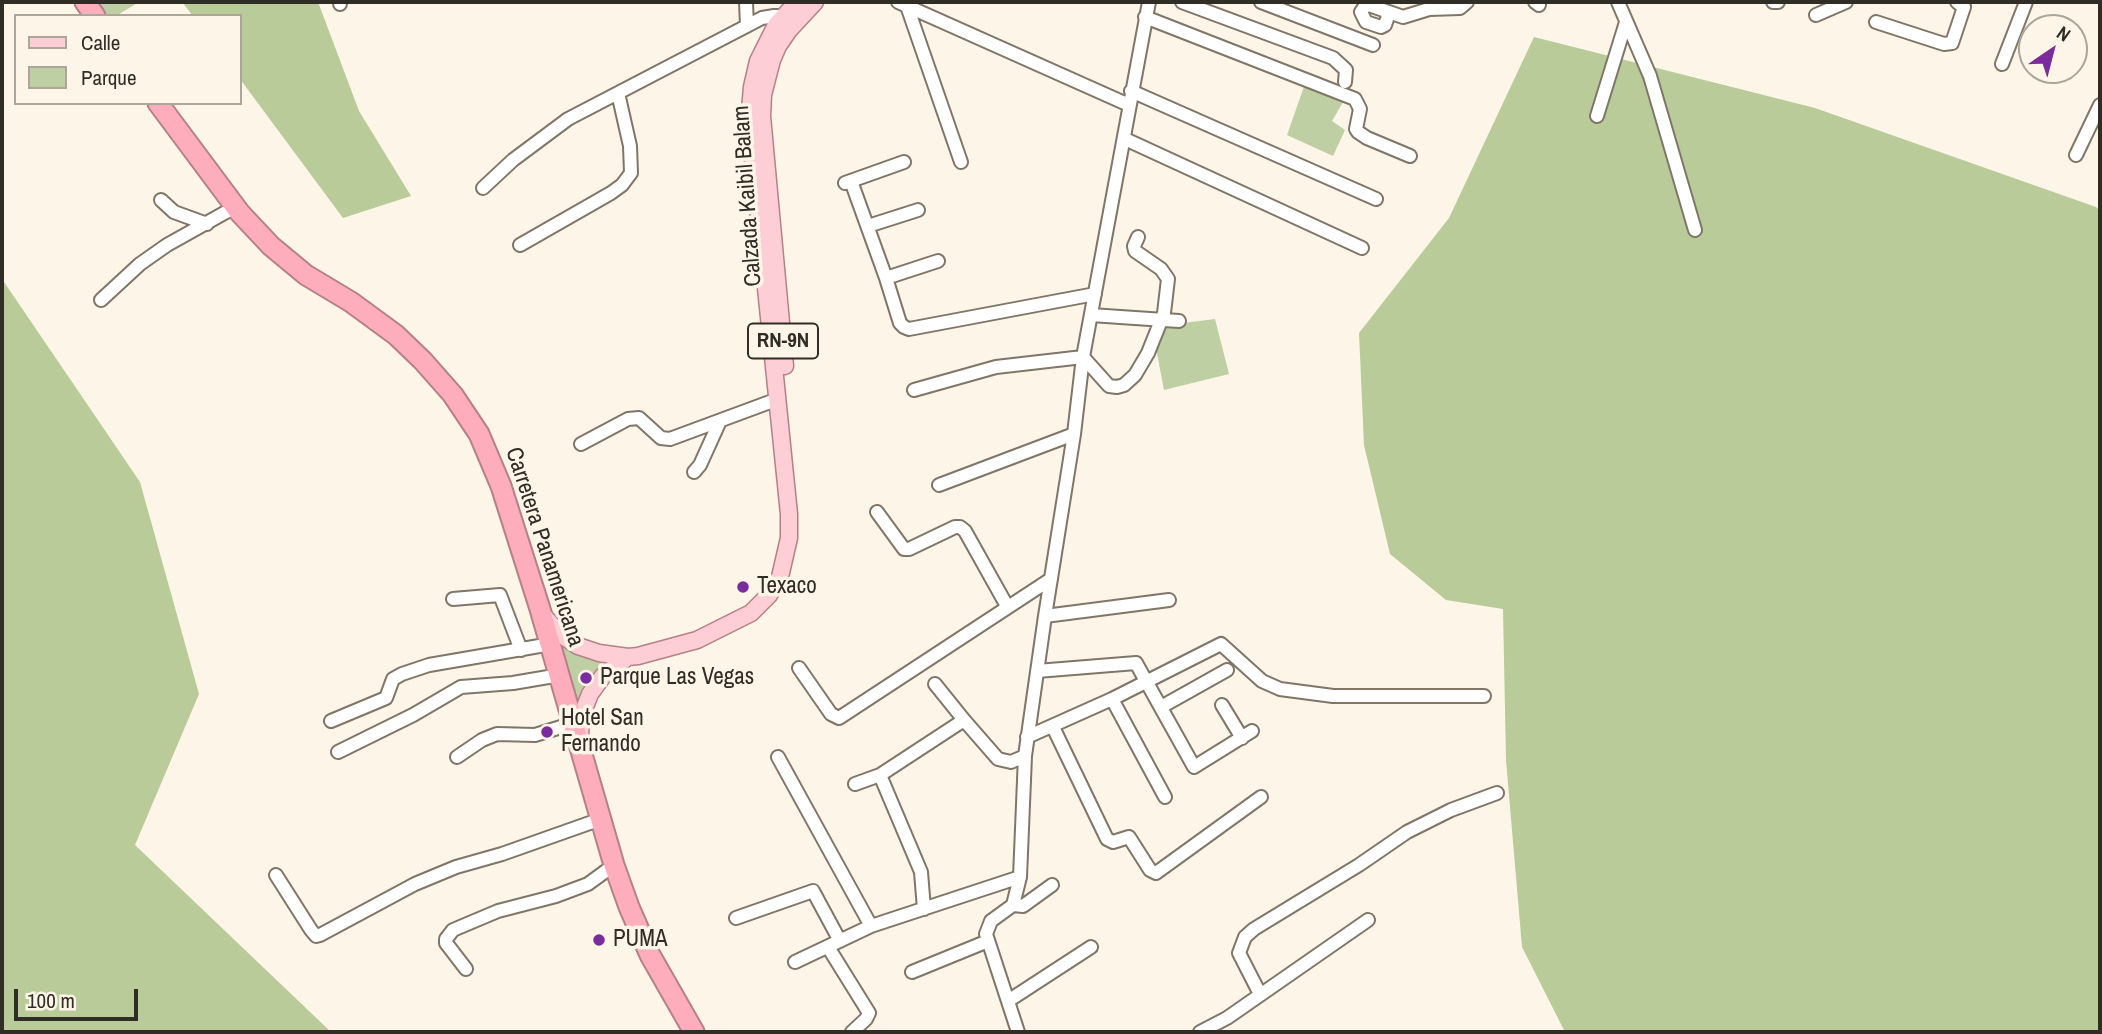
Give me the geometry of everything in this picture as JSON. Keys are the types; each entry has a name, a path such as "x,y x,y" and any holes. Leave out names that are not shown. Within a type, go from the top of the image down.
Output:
{"highway":[{"name":"Carretera Panamericana","path":"159,105 235,207 271,246 306,275 351,302 396,335 453,395 479,434 502,486 542,613 614,865 650,955 694,1032"}],"main road":[{"name":"Calzada Kaibil Balam","path":"542,613 560,634 578,646 590,651 628,657 697,640 751,613 769,595 780,577 786,559 790,527 749,121 758,61 768,38 783,16 797,2"},
{"name":"Calzada Kaibil Balam","path":"697,640 711,640 763,615 781,594 791,576 797,555 799,519 762,103 766,78 778,46 815,2"},
{"name":"Calzada Kaibil Balam","path":"580,743 581,717 590,694 603,676 628,657"}],"street":[{"path":"746,2 747,26"},
{"path":"1013,905 1020,877 1027,737 1074,434 1083,357 1149,2"},
{"path":"1182,2 1333,58 1346,70 1345,82"},
{"path":"1261,2 1373,45"},
{"path":"1389,13 1403,17 1429,9 1460,8 1467,2"},
{"path":"1618,2 1650,76 1695,230"},
{"path":"1816,15 1846,2"},
{"path":"1875,22 1949,44 1954,40 1964,8 1957,2"},
{"path":"2002,64 2026,2"},
{"path":"909,5 1129,105"},
{"path":"909,5 961,162"},
{"path":"483,188 513,160 568,119 747,26 768,16 783,16"},
{"path":"1145,17 1355,99 1360,109 1356,129 1358,132 1410,156"},
{"path":"1598,116 1626,22"},
{"path":"1131,91 1376,199"},
{"path":"520,245 611,193 622,185 631,173 630,146 618,93"},
{"path":"2076,155 2100,105"},
{"path":"1125,139 1362,248"},
{"path":"904,162 848,182 868,226 900,323 909,329 1095,294"},
{"path":"161,200 174,212 207,224"},
{"path":"101,300 140,264 167,245 235,207"},
{"path":"868,226 918,210"},
{"path":"1083,357 1109,386 1117,387 1124,385 1135,374 1148,353 1162,319 1168,279 1161,270 1135,251 1138,237"},
{"path":"886,278 938,261"},
{"path":"1091,315 1179,321"},
{"path":"914,390 996,367 1083,357"},
{"path":"581,444 628,419 639,418 662,438 670,439 778,399"},
{"path":"694,472 700,465 720,421"},
{"path":"939,485 1074,434"},
{"path":"877,512 904,549 960,527 965,531 1007,606"},
{"path":"799,668 831,713 839,718 1051,579"},
{"path":"453,598 499,595 521,649"},
{"path":"1045,616 1169,600"},
{"path":"331,721 386,698 393,679 402,674 429,665 551,644"},
{"path":"1027,737 1147,683 1221,645 1227,647 1262,681 1280,689 1333,696 1484,696"},
{"path":"1037,671 1136,663 1194,767 1198,767 1247,734 1222,705"},
{"path":"1161,707 1227,670"},
{"path":"338,752 413,715 461,687 513,683 560,675"},
{"path":"935,684 998,759 1010,762 1025,756"},
{"path":"1112,699 1165,797"},
{"path":"855,784 880,775 964,720"},
{"path":"457,757 482,740 497,734 535,735 574,723"},
{"path":"1053,727 1107,839 1113,842 1129,837 1150,870 1156,873 1261,797"},
{"path":"778,757 871,926"},
{"path":"880,775 921,872 924,909"},
{"path":"1260,994 1239,953 1245,937 1254,929 1407,832 1451,810 1497,793"},
{"path":"276,875 316,936 415,884 456,867 502,854 601,819"},
{"path":"466,969 446,943 453,930 498,911 556,896 588,884 614,865"},
{"path":"795,962 871,926 1020,877"},
{"path":"1018,1032 986,934 990,920 1013,905 1023,906 1052,885"},
{"path":"736,918 813,891 834,944 869,1013 852,1032"},
{"path":"1200,1032 1227,1018 1367,920"},
{"path":"912,972 988,941"},
{"path":"1008,1001 1091,947"}],"green space":[{"path":"97,2 139,2 119,14 106,14"},
{"path":"182,2 318,2 359,111 411,196 343,218 242,82 242,14 191,14"},
{"path":"1534,37 1815,108 2096,207 2100,211 2100,1032 1565,1032 1522,947 1506,760 1503,609 1446,600 1390,554 1364,445 1359,333 1449,218"},
{"path":"1306,81 1346,97 1332,121 1345,130 1333,156 1287,135"},
{"path":"2,279 140,482 199,694 135,845 331,1032 2,1032"},
{"path":"1215,319 1229,374 1164,390 1152,327"},
{"path":"552,635 611,656 579,719"}],"place":[{"name":"Texaco","path":"743,587"},
{"name":"Parque Las Vegas","path":"586,678"},
{"name":"Hotel San Fernando","path":"547,732"},
{"name":"PUMA","path":"599,940"}]}
